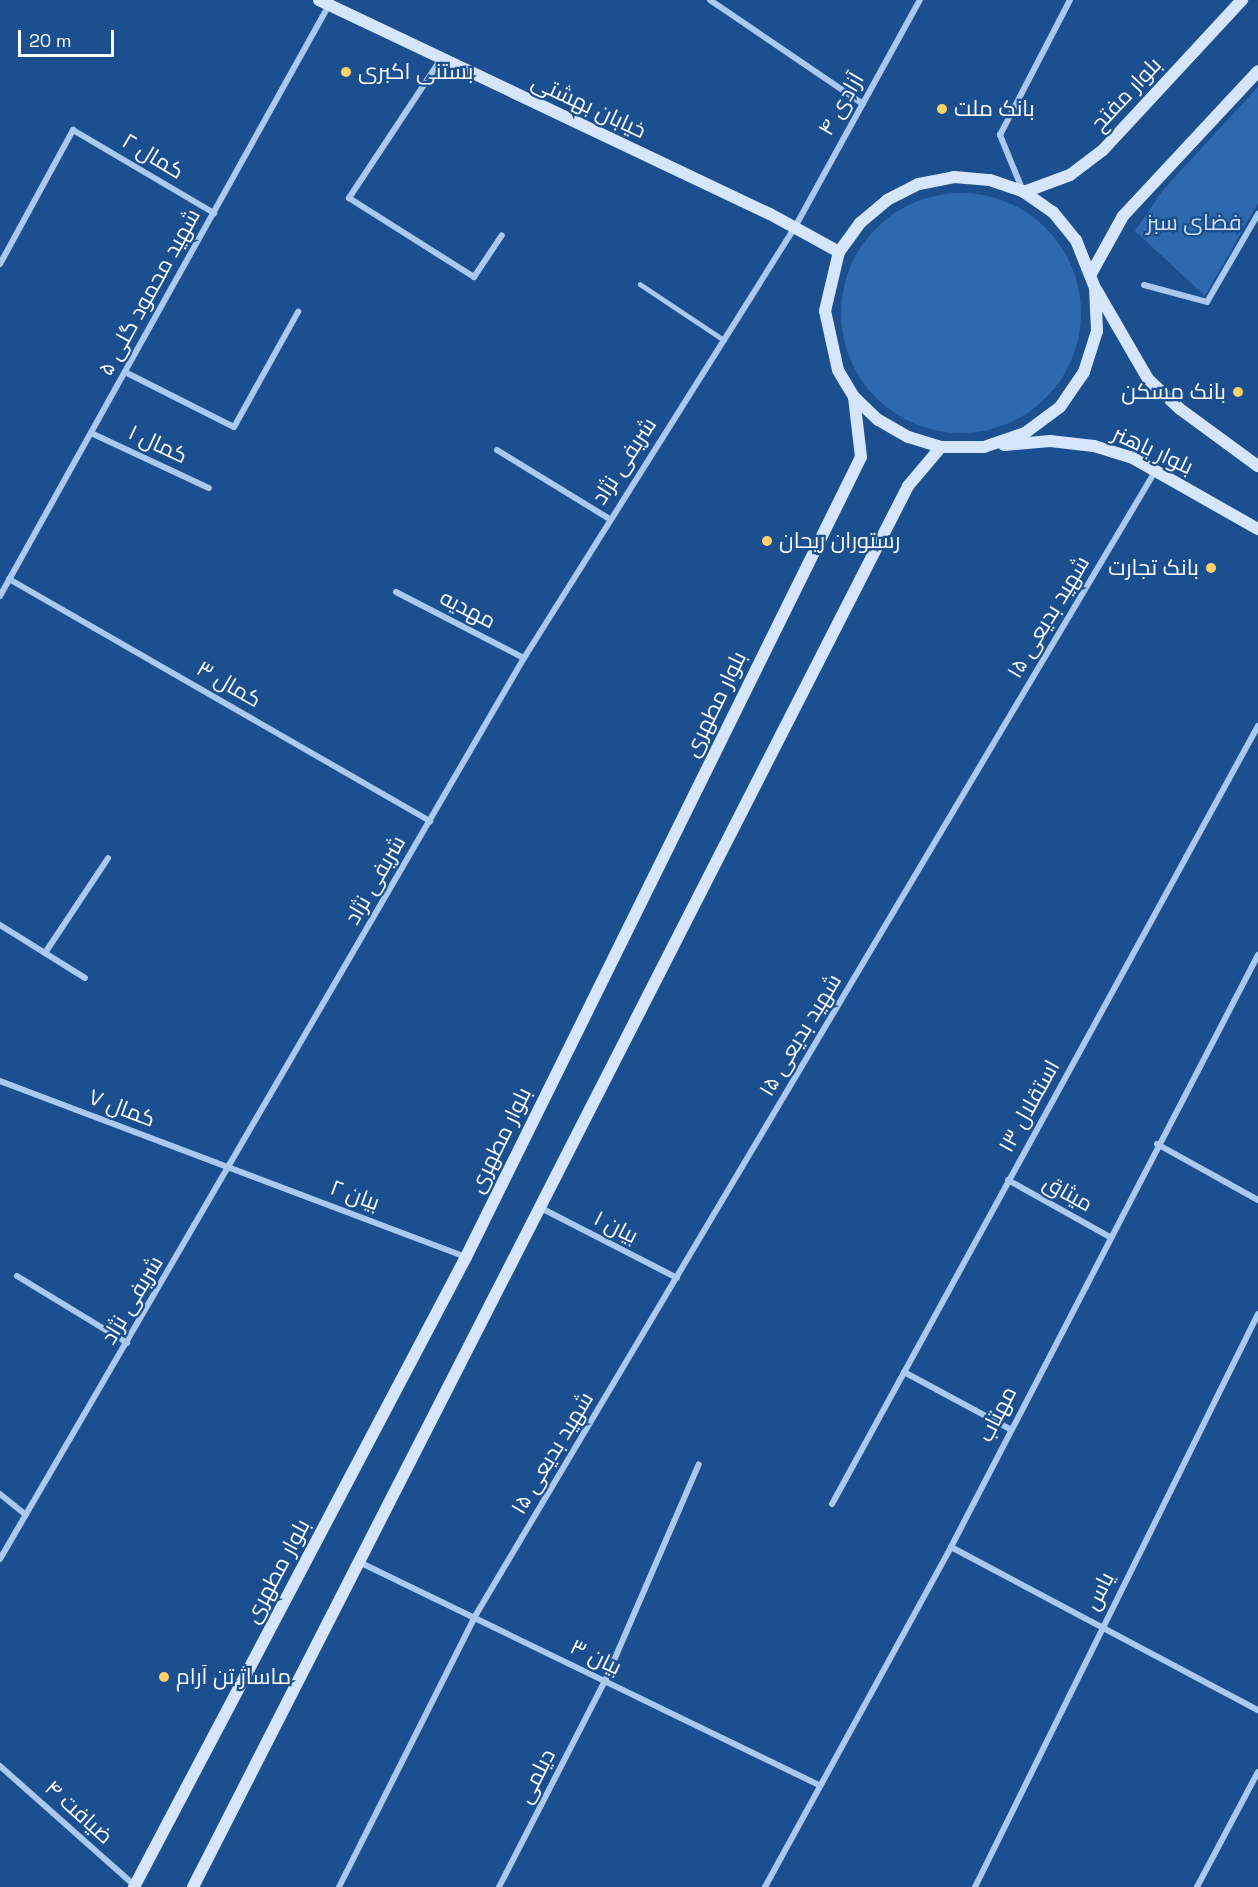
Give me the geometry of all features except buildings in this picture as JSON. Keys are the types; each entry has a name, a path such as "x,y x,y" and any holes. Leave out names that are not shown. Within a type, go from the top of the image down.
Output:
{"main road":[{"name":"بلوار مفتح","path":"1024,192 1070,175 1103,150 1242,0"},
{"name":"خیابان بهشتی","path":"327,2 441,59 795,226 839,252"},
{"path":"1092,272 1123,216 1258,71"},
{"path":"954,177 990,180 1024,192 1053,213 1076,240 1092,272 1097,331 1084,372 1060,407 1025,433 984,447 941,447 908,437 878,420 854,397 828,341 825,311 839,252 860,223 887,200 919,184 954,177"},
{"name":"بلوار باهنر","path":"1095,288 1148,379 1180,409 1258,466"},
{"name":"بلوار مطهری","path":"134,1886 466,1257 861,457 854,397"},
{"name":"بلوار باهنر","path":"984,447 1050,441 1094,446 1156,470 1258,529"},
{"path":"193,1887 356,1561 908,486 941,447"}],"street":[{"path":"710,0 863,104"},
{"name":"آزادی ۴","path":"795,226 920,0"},
{"path":"1024,192 1000,135 1070,0"},
{"name":"شهید محمود گلی ۵","path":"0,596 214,213 327,2"},
{"path":"441,59 349,198 474,277 502,235"},
{"name":"کمال ۲","path":"0,264 73,130 214,213"},
{"path":"1144,285 1207,302 1258,214"},
{"name":"شریفی نژاد","path":"0,1559 230,1169 524,658 608,518 795,226"},
{"path":"125,372 234,428 298,312"},
{"name":"کمال ۱","path":"91,433 209,488"},
{"path":"497,450 608,518"},
{"name":"شهید بدیعی ۱۵","path":"339,1887 474,1618 1156,470"},
{"name":"کمال ۳","path":"9,579 430,821"},
{"name":"مهدیه","path":"396,592 524,658"},
{"name":"استقلال ۱۳","path":"832,1504 1258,726"},
{"path":"45,953 108,858"},
{"path":"0,925 85,978"},
{"name":"مهتاب","path":"765,1887 951,1547 1157,1144 1258,955"},
{"name":"کمال ۷","path":"0,1081 230,1169"},
{"path":"1157,1144 1258,1200"},
{"name":"بیان ۲","path":"230,1169 466,1257"},
{"name":"میثاق","path":"1008,1180 1110,1237"},
{"name":"بیان ۱","path":"538,1208 677,1278"},
{"path":"17,1276 127,1343"},
{"name":"یاس","path":"975,1887 1101,1627 1258,1314"},
{"path":"904,1372 1010,1429"},
{"name":"دیلمی","path":"499,1887 605,1681 699,1464"},
{"path":"0,1494 26,1515"},
{"path":"951,1547 1258,1710"},
{"name":"بیان ۳","path":"356,1561 819,1785"},
{"name":"ضیافت ۴","path":"0,1766 134,1886"},
{"path":"1197,1887 1258,1772"}],"lane":[{"path":"640,284 724,340"}],"green space":[{"name":"فضای سبز","path":"1258,87 1258,203 1205,296 1135,231 1163,190"},
{"path":"949,193 973,193 996,198 1018,207 1046,228 1061,246 1072,267 1079,290 1081,313 1079,336 1072,359 1061,380 1046,398 1018,419 996,428 973,433 949,433 926,428 904,419 885,406 868,389 855,370 846,348 841,325 841,301 846,278 855,256 868,237 885,220 904,207 926,198"}],"place":[{"name":"بستنی اکبری","path":"346,72"},
{"name":"بانک ملت","path":"942,109"},
{"name":"بانک مسکن","path":"1238,392"},
{"name":"رستوران ریحان","path":"767,541"},
{"name":"بانک تجارت","path":"1211,568"},
{"name":"ماساژ تن آرام","path":"164,1677"}]}
